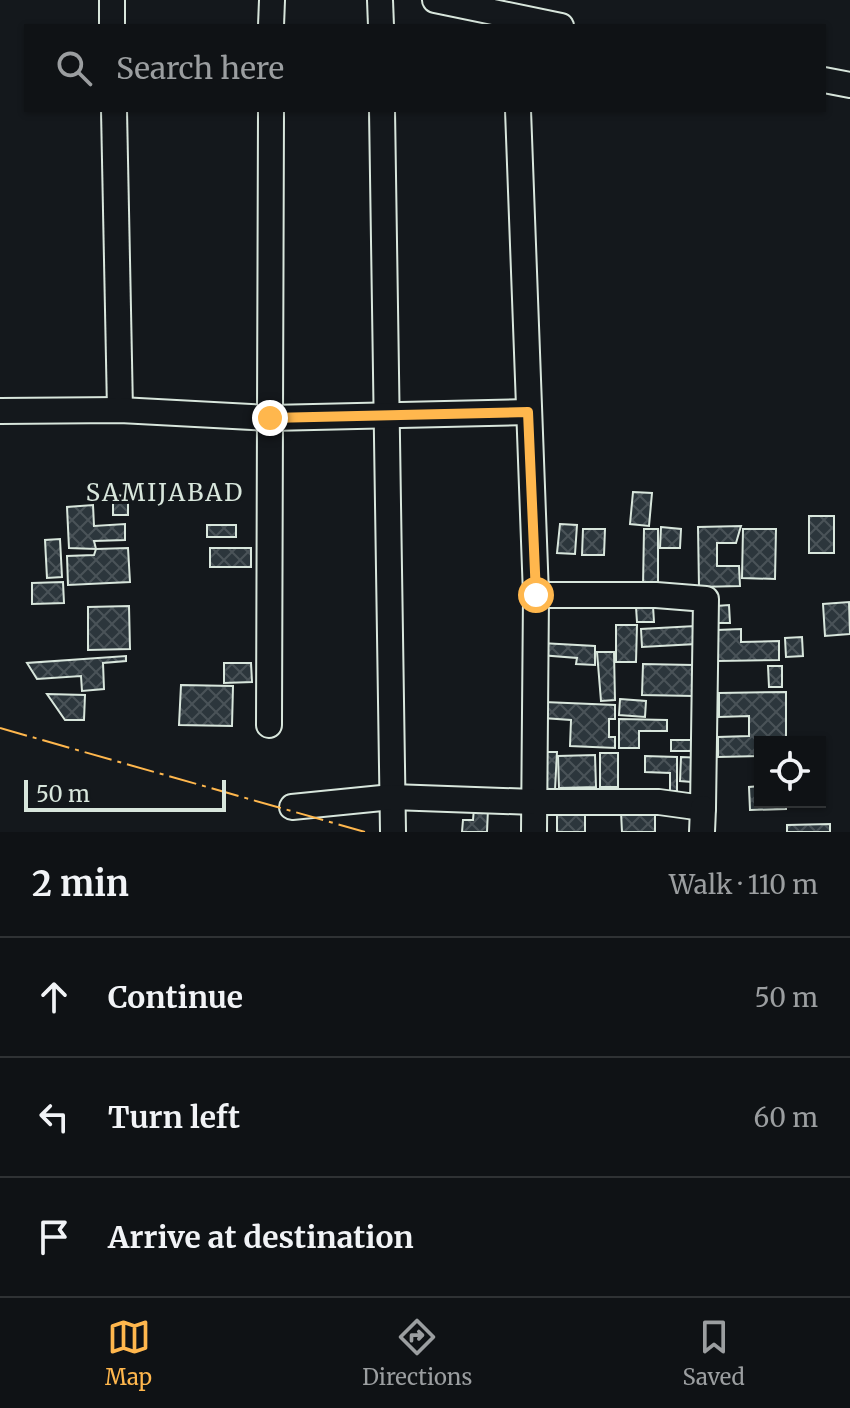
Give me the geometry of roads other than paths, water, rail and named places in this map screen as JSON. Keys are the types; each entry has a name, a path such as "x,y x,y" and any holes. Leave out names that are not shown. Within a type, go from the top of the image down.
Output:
{"street":[{"path":"112,0 112,24"},
{"path":"271,24 272,0"},
{"path":"380,0 381,24"},
{"path":"435,0 515,21 543,24"},
{"path":"826,80 850,85"},
{"path":"114,112 120,410"},
{"path":"269,725 271,112"},
{"path":"382,112 393,832"},
{"path":"518,112 536,595 534,832"},
{"path":"0,411 120,410 270,418 528,412"},
{"path":"292,807 392,797 659,802 703,820 706,599 656,595 536,595"}],"district":[{"name":"SAMIJABAD","path":"165,493"}]}
